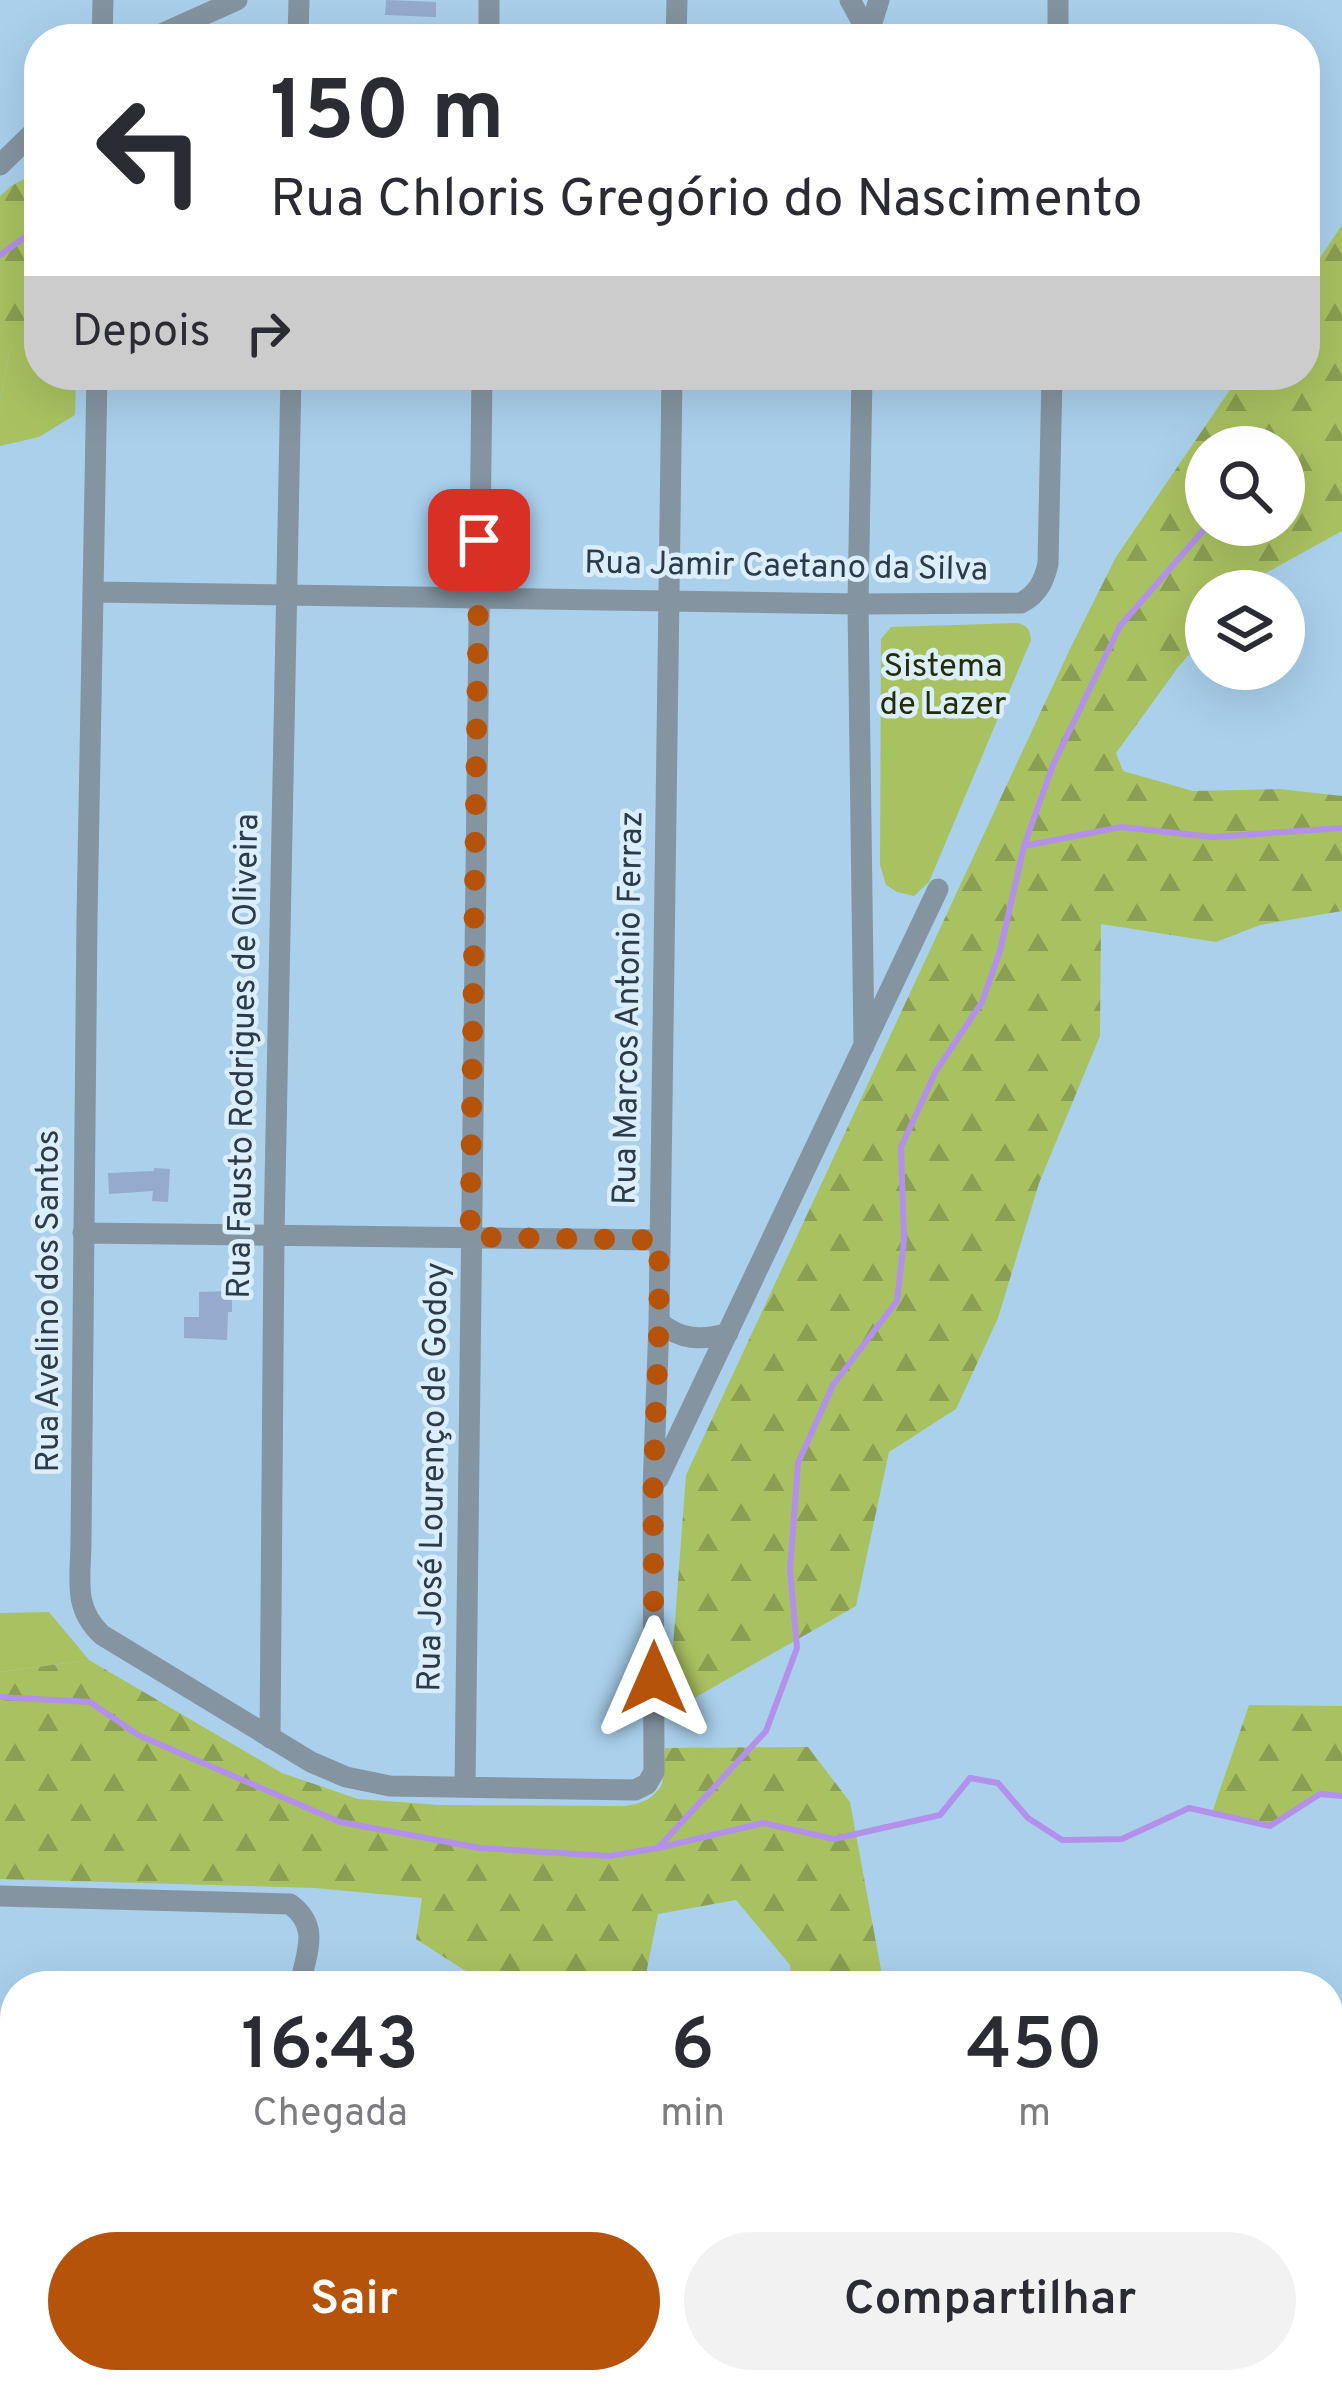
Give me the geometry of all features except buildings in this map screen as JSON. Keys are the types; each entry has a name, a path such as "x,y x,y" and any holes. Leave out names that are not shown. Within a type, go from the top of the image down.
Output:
{"street":[{"path":"183,24 237,0"},
{"path":"0,164 24,141"},
{"name":"Rua Avelino dos Santos","path":"98,390 83,1233 83,1611 102,1635 311,1762 346,1777 390,1786 635,1790 647,1784"},
{"name":"Rua Fausto Rodrigues de Oliveira","path":"270,1738 274,1234 291,390"},
{"name":"Rua José Lourenço de Godoy","path":"465,1787 482,390"},
{"name":"Rua Marcos Antonio Ferraz","path":"647,1784 654,1772 653,1490 672,390"},
{"path":"862,390 858,604 864,1046"},
{"name":"Rua Jamir Caetano da Silva","path":"94,592 1022,604 1040,587 1048,564 1052,390"},
{"path":"653,1490 938,889"},
{"path":"83,1233 659,1240"},
{"path":"659,1322 689,1337 708,1339 728,1333"},
{"path":"0,1896 290,1904 310,1928 303,1971"}],"green space":[{"path":"24,179 24,337 9,352 0,403 0,196"},
{"path":"1342,225 1342,531 1271,570 1185,570 1185,659 1116,753 1123,771 1193,791 1280,789 1342,796 1342,911 1260,925 1216,942 1101,924 1100,1036 1039,1183 998,1318 956,1409 889,1452 856,1606 668,1713 686,1475 1116,557 1185,456 1185,546 1305,546 1305,426 1205,426 1230,390 1320,390 1320,258"},
{"path":"24,336 24,390 76,390 75,415 39,437 0,446 0,403 9,352"},
{"name":"Sistema de Lazer","path":"1018,623 1028,629 1031,640 929,882 914,896 897,892 886,885 880,865 881,639 891,627"},
{"path":"49,1612 89,1660 0,1672 0,1613"},
{"path":"89,1660 282,1773 358,1799 440,1805 435,1838 480,1848 609,1856 657,1848 665,1748 808,1747 850,1802 881,1971 791,1971 736,1900 658,1914 647,1971 467,1971 416,1939 422,1898 315,1888 0,1879 0,1672"},
{"path":"1249,1705 1342,1706 1342,1795 1320,1794 1270,1826 1212,1813"},
{"path":"663,1783 658,1848 609,1856 480,1848 434,1838 440,1805 625,1806 647,1799"}],"waterway":[{"path":"0,255 24,238"},
{"path":"658,1848 766,1731 797,1648 790,1570 798,1463 833,1385 897,1301 904,1240 901,1147 936,1071 982,1002 1000,951 1024,846 1053,765 1120,626 1190,546"},
{"path":"1024,846 1121,827 1213,837 1342,828"},
{"path":"0,1697 90,1702 138,1735 340,1822 480,1848 609,1856 763,1823 834,1839 940,1815 970,1778 998,1783 1028,1818 1062,1840 1122,1839 1189,1808 1270,1826 1320,1794 1342,1796"}],"route":[{"path":"479,540 470,1237 659,1240 654,1678"}]}
